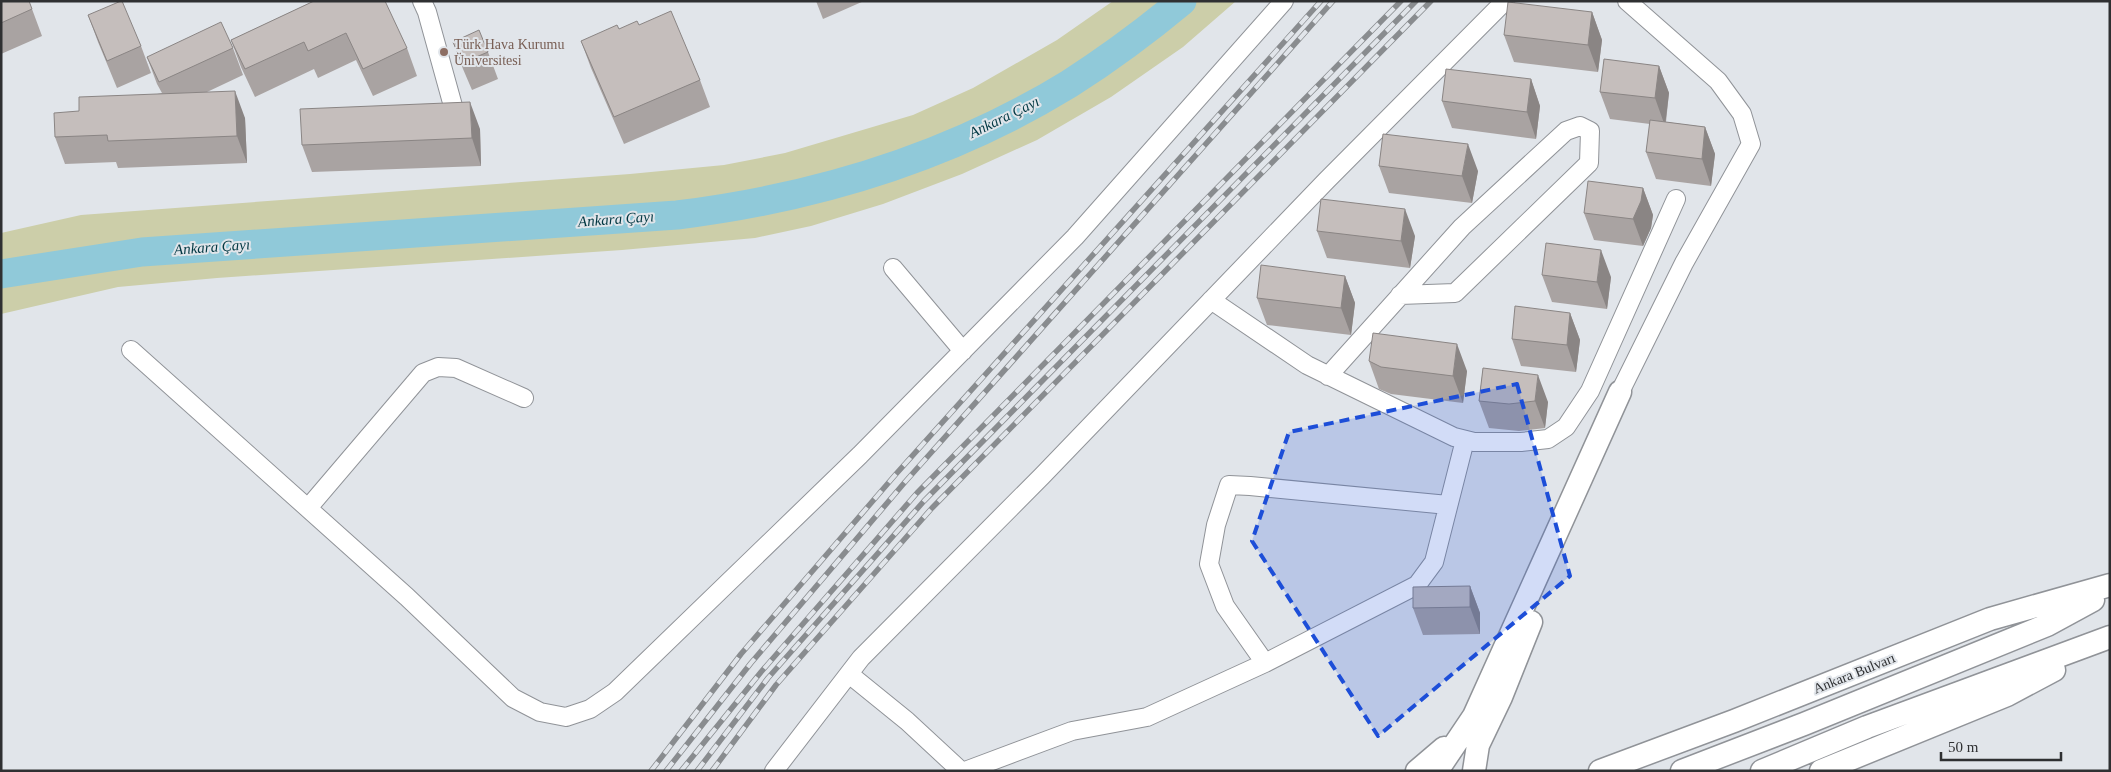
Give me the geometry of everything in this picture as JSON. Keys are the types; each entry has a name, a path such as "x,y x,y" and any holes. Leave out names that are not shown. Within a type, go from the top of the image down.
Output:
{"main road":[{"path":"1437,771 1474,716 1620,392"},
{"path":"1474,771 1478,745 1505,689 1620,392"},
{"name":"Ankara Bulvarı","path":"1600,771 1990,619 2110,585"},
{"name":"Ankara Bulvarı","path":"1682,771 1804,724 2047,625 2110,591"},
{"path":"1762,771 1867,727 2110,639"},
{"path":"1821,771 2007,694 2110,639"},
{"path":"1417,771 1439,754 1474,716"}],"street":[{"path":"422,1 427,12 453,106"},
{"path":"131,350 407,597 513,698 540,712 566,716 590,709 615,692 853,462 1075,237 1284,1"},
{"path":"774,771 861,658 1042,476 1326,180 1505,1"},
{"path":"1620,392 1684,263 1750,144 1742,114 1718,81 1627,1"},
{"path":"1328,376 1462,227 1566,131 1580,126 1590,131 1589,163 1455,293 1400,296"},
{"path":"1211,300 1307,365 1454,437 1474,442 1521,442 1548,439 1566,427 1590,391 1676,200"},
{"path":"892,268 963,351"},
{"path":"308,508 423,373 438,368 456,368 524,398"},
{"path":"965,771 1072,731 1147,717 1265,663 1417,585 1434,562 1465,440"},
{"path":"1265,663 1224,606 1209,564 1216,525 1229,485 1448,505"},
{"path":"849,674 907,721 961,771"}],"highlighted area":[{"path":"1517,384 1570,576 1378,736 1252,541 1289,432"}],"green space":[{"path":"1113,1 1236,1 1183,47 1111,97 1037,140 962,174 883,204 811,226 755,238 622,250 217,278 118,287 1,314 1,233 81,215 630,174 724,165 785,153 913,115 973,88 1057,40"}],"building":[{"path":"1,1 29,1 32,9 1,23"},
{"path":"121,1 141,46 107,61 88,15"},
{"path":"314,1 385,1 407,48 363,69 346,33 308,51 304,42 245,69 231,40"},
{"path":"1508,2 1592,12 1588,45 1504,35"},
{"path":"671,11 700,80 614,117 581,41 617,25 619,29 637,21 639,25"},
{"path":"221,22 233,48 159,82 147,57"},
{"path":"479,30 488,52 462,63 453,42"},
{"path":"1604,59 1659,66 1655,98 1600,92"},
{"path":"1446,69 1531,79 1527,112 1442,101"},
{"path":"235,91 237,136 108,141 107,135 55,137 54,113 79,111 79,97"},
{"path":"470,102 472,138 302,145 300,109"},
{"path":"1650,120 1705,127 1702,159 1646,152"},
{"path":"1383,134 1468,144 1462,176 1379,166"},
{"path":"1588,181 1643,188 1641,201 1633,219 1584,213"},
{"path":"1321,199 1405,209 1401,241 1317,231"},
{"path":"1546,243 1601,250 1597,282 1542,275"},
{"path":"1261,265 1345,276 1341,308 1257,298"},
{"path":"1515,306 1570,313 1567,345 1512,339"},
{"path":"1373,333 1457,344 1453,376 1381,367 1369,361"},
{"path":"1483,368 1538,375 1535,401 1509,404 1479,401"},
{"path":"1470,586 1470,607 1413,608 1413,587"}],"waterway":[{"name":"Ankara Çayı","path":"1,274 142,252 677,215 780,198 880,170 929,153 977,133 1024,110 1098,65 1182,1"}],"railway":[{"path":"651,771 741,654 896,474 1321,1"},
{"path":"666,771 751,663 905,482 1333,1"},
{"path":"681,771 761,672 917,493 1401,1"},
{"path":"697,771 768,678 924,501 1416,1"},
{"path":"712,771 776,685 932,508 1431,1"}],"place":[{"name":"Türk Hava Kurumu Üniversitesi","path":"444,52"}]}
